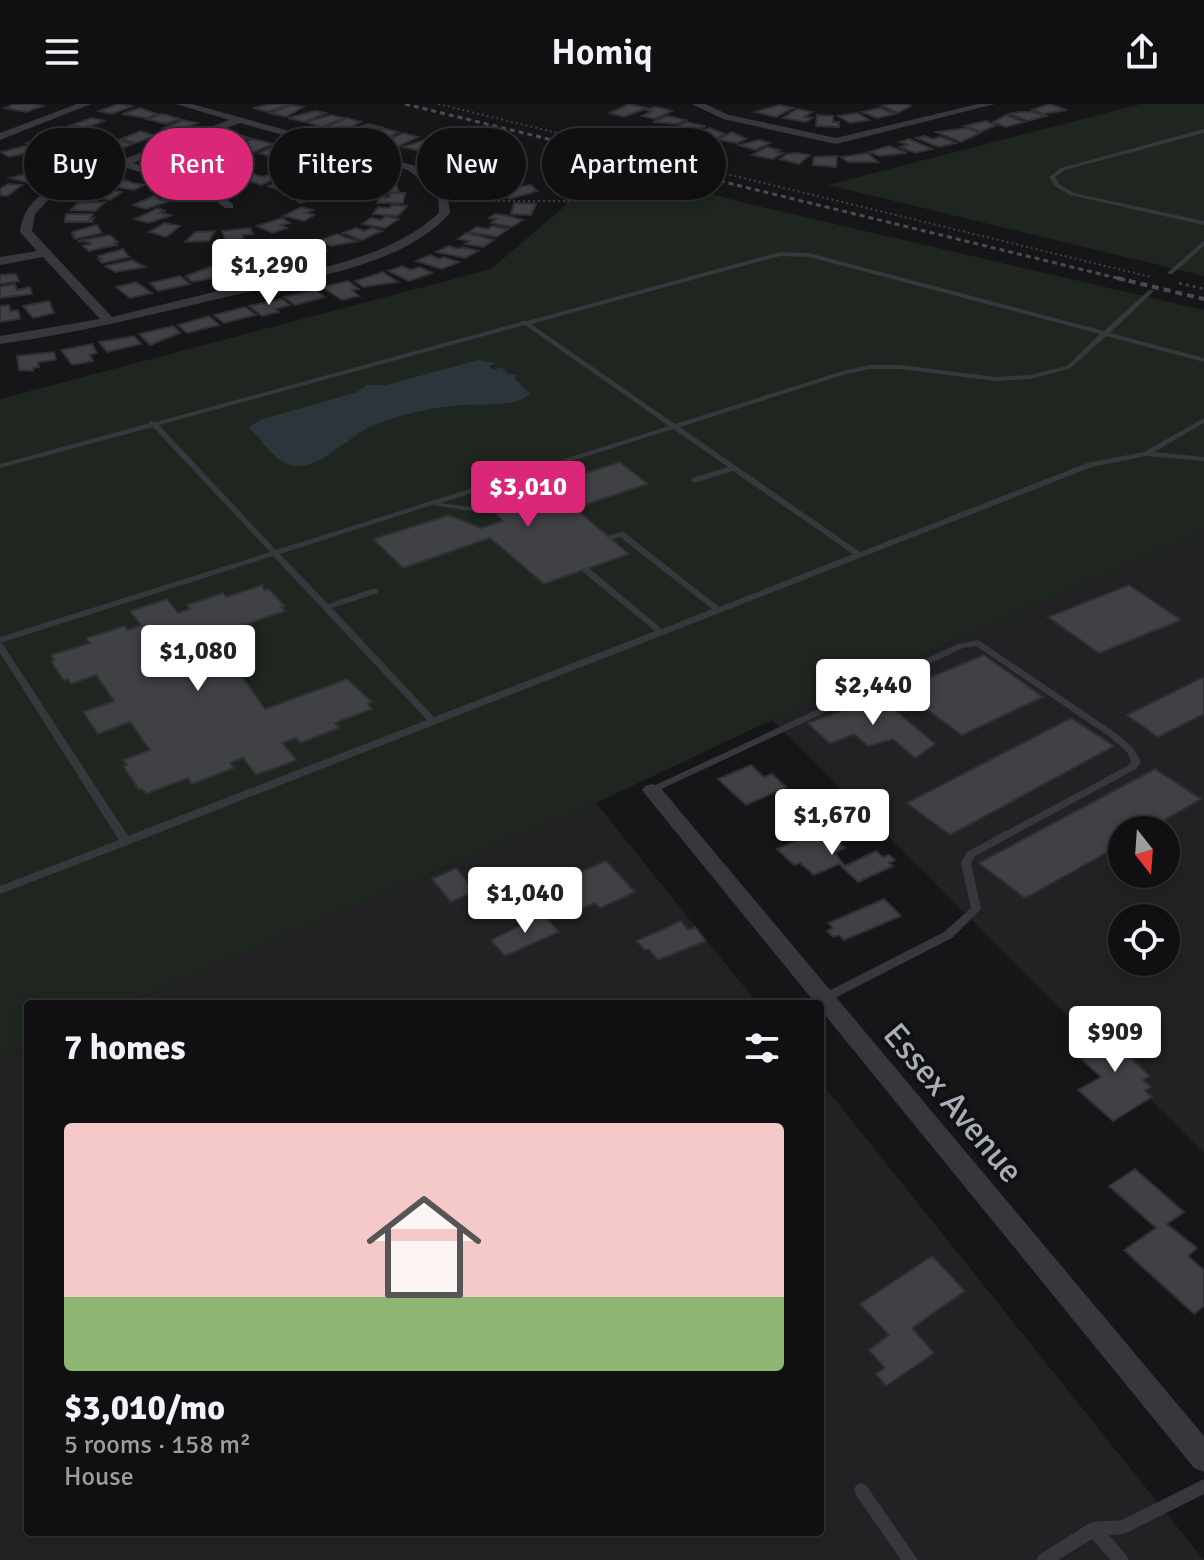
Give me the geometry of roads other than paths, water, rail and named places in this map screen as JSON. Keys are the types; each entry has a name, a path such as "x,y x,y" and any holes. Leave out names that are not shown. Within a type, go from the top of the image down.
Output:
{"street":[{"path":"0,137 86,104"},
{"path":"0,340 109,321 386,252 433,226 445,210 447,201 437,184 412,168 181,104"},
{"path":"697,104 726,117 836,141 990,104"},
{"path":"125,162 240,120"},
{"path":"125,164 205,188 229,206"},
{"path":"42,200 25,218 26,232 109,321"},
{"path":"0,261 44,253"},
{"name":"Essex Avenue","path":"652,790 823,999"},
{"name":"Essex Avenue","path":"824,1000 1204,1458"}],"lane":[{"path":"1204,131 1063,169 1052,177 1057,185 1072,194 1204,223"},
{"path":"1170,273 1204,243"},
{"path":"0,466 780,254 809,255 1204,360"},
{"path":"126,842 0,643 429,503 870,367 901,367 995,379 1030,377 1069,367 1151,291"},
{"path":"524,322 858,554"},
{"path":"1146,454 1204,420"},
{"path":"153,423 432,720"},
{"path":"0,890 1090,465 1146,454 1204,459"},
{"path":"695,480 734,468"},
{"path":"429,503 477,510 530,492 537,469"},
{"path":"610,538 621,534 717,609"},
{"path":"586,570 660,631"},
{"path":"327,607 375,591"},
{"path":"652,790 947,652 978,643 1101,726 1131,751 1136,762 1133,767 1110,782 971,854 966,863 976,909 961,925 948,935 823,999"},
{"path":"1044,1560 1093,1529 1123,1527 1204,1486"},
{"path":"861,1490 910,1560"},
{"path":"1093,1529 1121,1560"}],"railway":[{"path":"405,104 1125,280"},
{"path":"1117,278 1204,299"}]}
